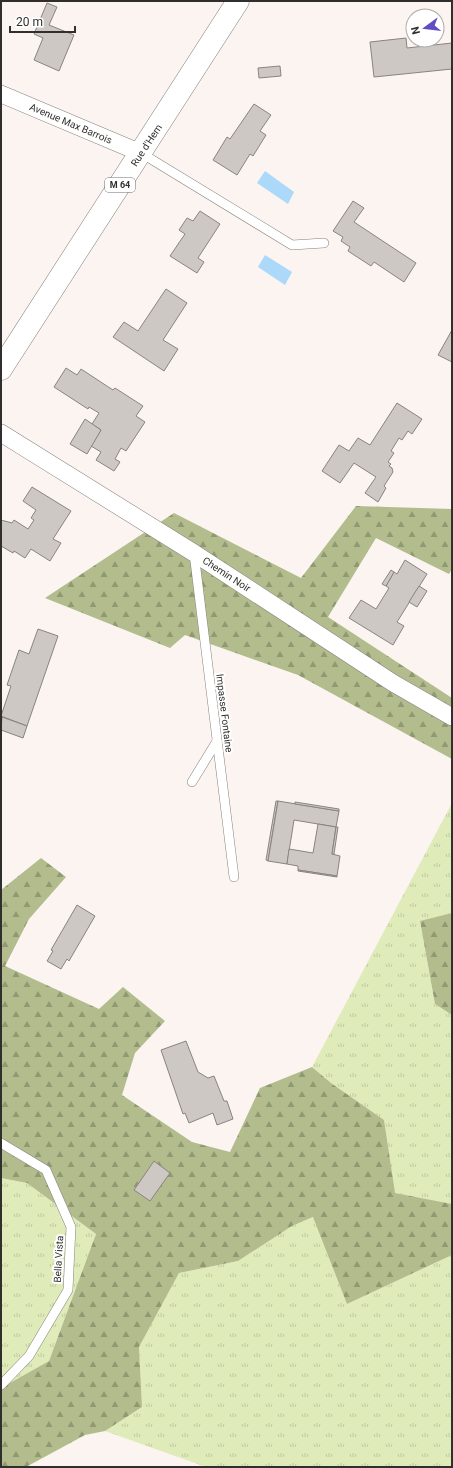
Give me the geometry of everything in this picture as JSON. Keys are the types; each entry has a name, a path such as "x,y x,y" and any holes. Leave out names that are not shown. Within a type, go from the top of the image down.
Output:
{"main road":[{"name":"Rue d'Hem","path":"1,369 238,1"}],"street":[{"name":"Avenue Max Barrois","path":"1,94 141,153"},
{"name":"Chemin Noir","path":"1,433 194,553 394,683 452,717"}],"lane":[{"path":"141,153 292,245 324,243"},
{"name":"Impasse Fontaine","path":"194,553 234,877"},
{"path":"192,782 217,741"},
{"name":"Bella Vista","path":"1,1143 46,1170 71,1227 68,1290 29,1356 1,1385"}],"green space":[{"path":"356,506 452,509 452,569 449,574 376,538 328,617 452,698 452,759 298,675 185,635 170,648 45,598 174,513 301,578"},
{"path":"452,803 452,913 420,922 435,1004 452,1015 452,1204 394,1193 384,1120 331,1083 312,1067"},
{"path":"41,858 66,877 29,919 5,966 99,1009 123,987 165,1021 135,1053 122,1095 192,1142 230,1152 260,1088 312,1067 331,1083 384,1120 395,1193 452,1204 452,1255 347,1304 313,1217 292,1226 238,1261 179,1273 139,1347 142,1407 105,1431 85,1435 26,1467 1,1467 1,1388 49,1361 96,1234 27,1183 1,1178 1,890"},
{"path":"452,913 452,1015 435,1004 420,921"},
{"path":"1,1178 27,1183 96,1234 49,1361 1,1388"},
{"path":"314,1217 347,1304 452,1255 452,1467 206,1467 105,1431 142,1407 139,1347 179,1273 238,1261 292,1226"}],"water":[{"path":"265,171 294,192 288,204 257,183"},
{"path":"265,255 292,272 285,285 258,267"}],"building":[{"path":"47,3 57,7 49,25 74,35 59,71 34,60 43,38 34,34"},
{"path":"405,38 405,48 445,48 445,44 452,43 452,69 374,77 370,42"},
{"path":"280,66 281,76 259,78 258,68"},
{"path":"254,104 271,115 260,131 266,135 253,156 250,154 237,175 213,160 227,137 230,139"},
{"path":"353,201 364,208 354,222 416,263 404,282 374,262 371,266 348,251 350,247 341,241 343,237 333,231"},
{"path":"200,211 220,224 198,258 204,262 197,273 170,256 185,234 179,230 187,218 193,221"},
{"path":"166,289 187,303 163,340 178,349 164,371 113,337 124,322 138,331"},
{"path":"452,330 452,362 438,355"},
{"path":"66,368 77,375 81,369 113,390 115,388 143,406 136,416 145,422 126,451 121,448 115,459 120,462 114,471 96,460 101,452 91,446 101,430 92,424 99,413 89,407 88,409 54,387"},
{"path":"397,403 422,419 412,434 408,431 402,440 399,438 391,451 394,453 388,462 391,464 389,466 392,468 393,472 384,486 386,488 378,502 365,493 376,477 354,463 340,483 322,471 339,445 349,451 358,438 370,445"},
{"path":"85,419 101,430 87,454 70,444"},
{"path":"32,487 71,511 53,539 61,543 50,561 31,549 25,558 14,551 13,553 1,546 1,520 12,523 14,520 28,529 34,520 31,518 36,510 23,501"},
{"path":"405,560 427,574 397,622 404,626 393,645 349,618 361,600 376,609 389,588 386,586 394,572 397,574"},
{"path":"391,570 394,572 386,586 382,584"},
{"path":"419,586 427,591 417,607 409,602"},
{"path":"38,629 58,636 27,726 1,716 11,686 7,685 19,650 29,654"},
{"path":"2,717 27,726 23,738 1,730"},
{"path":"276,801 278,801 268,861 266,860"},
{"path":"278,801 339,811 336,827 294,820 287,864 268,861"},
{"path":"295,802 339,809 339,811 295,804"},
{"path":"318,824 336,827 332,854 340,856 337,876 298,870 298,866 287,864 289,849 313,853"},
{"path":"336,827 338,827 334,854 332,854"},
{"path":"298,871 337,876 337,877"},
{"path":"77,905 95,916 69,961 67,959 61,969 47,961 53,951 51,950"},
{"path":"186,1041 198,1072 208,1078 214,1076 224,1101 227,1101 233,1119 217,1125 213,1113 189,1123 185,1113 183,1114 161,1050"},
{"path":"154,1161 170,1173 150,1201 134,1190"}]}
